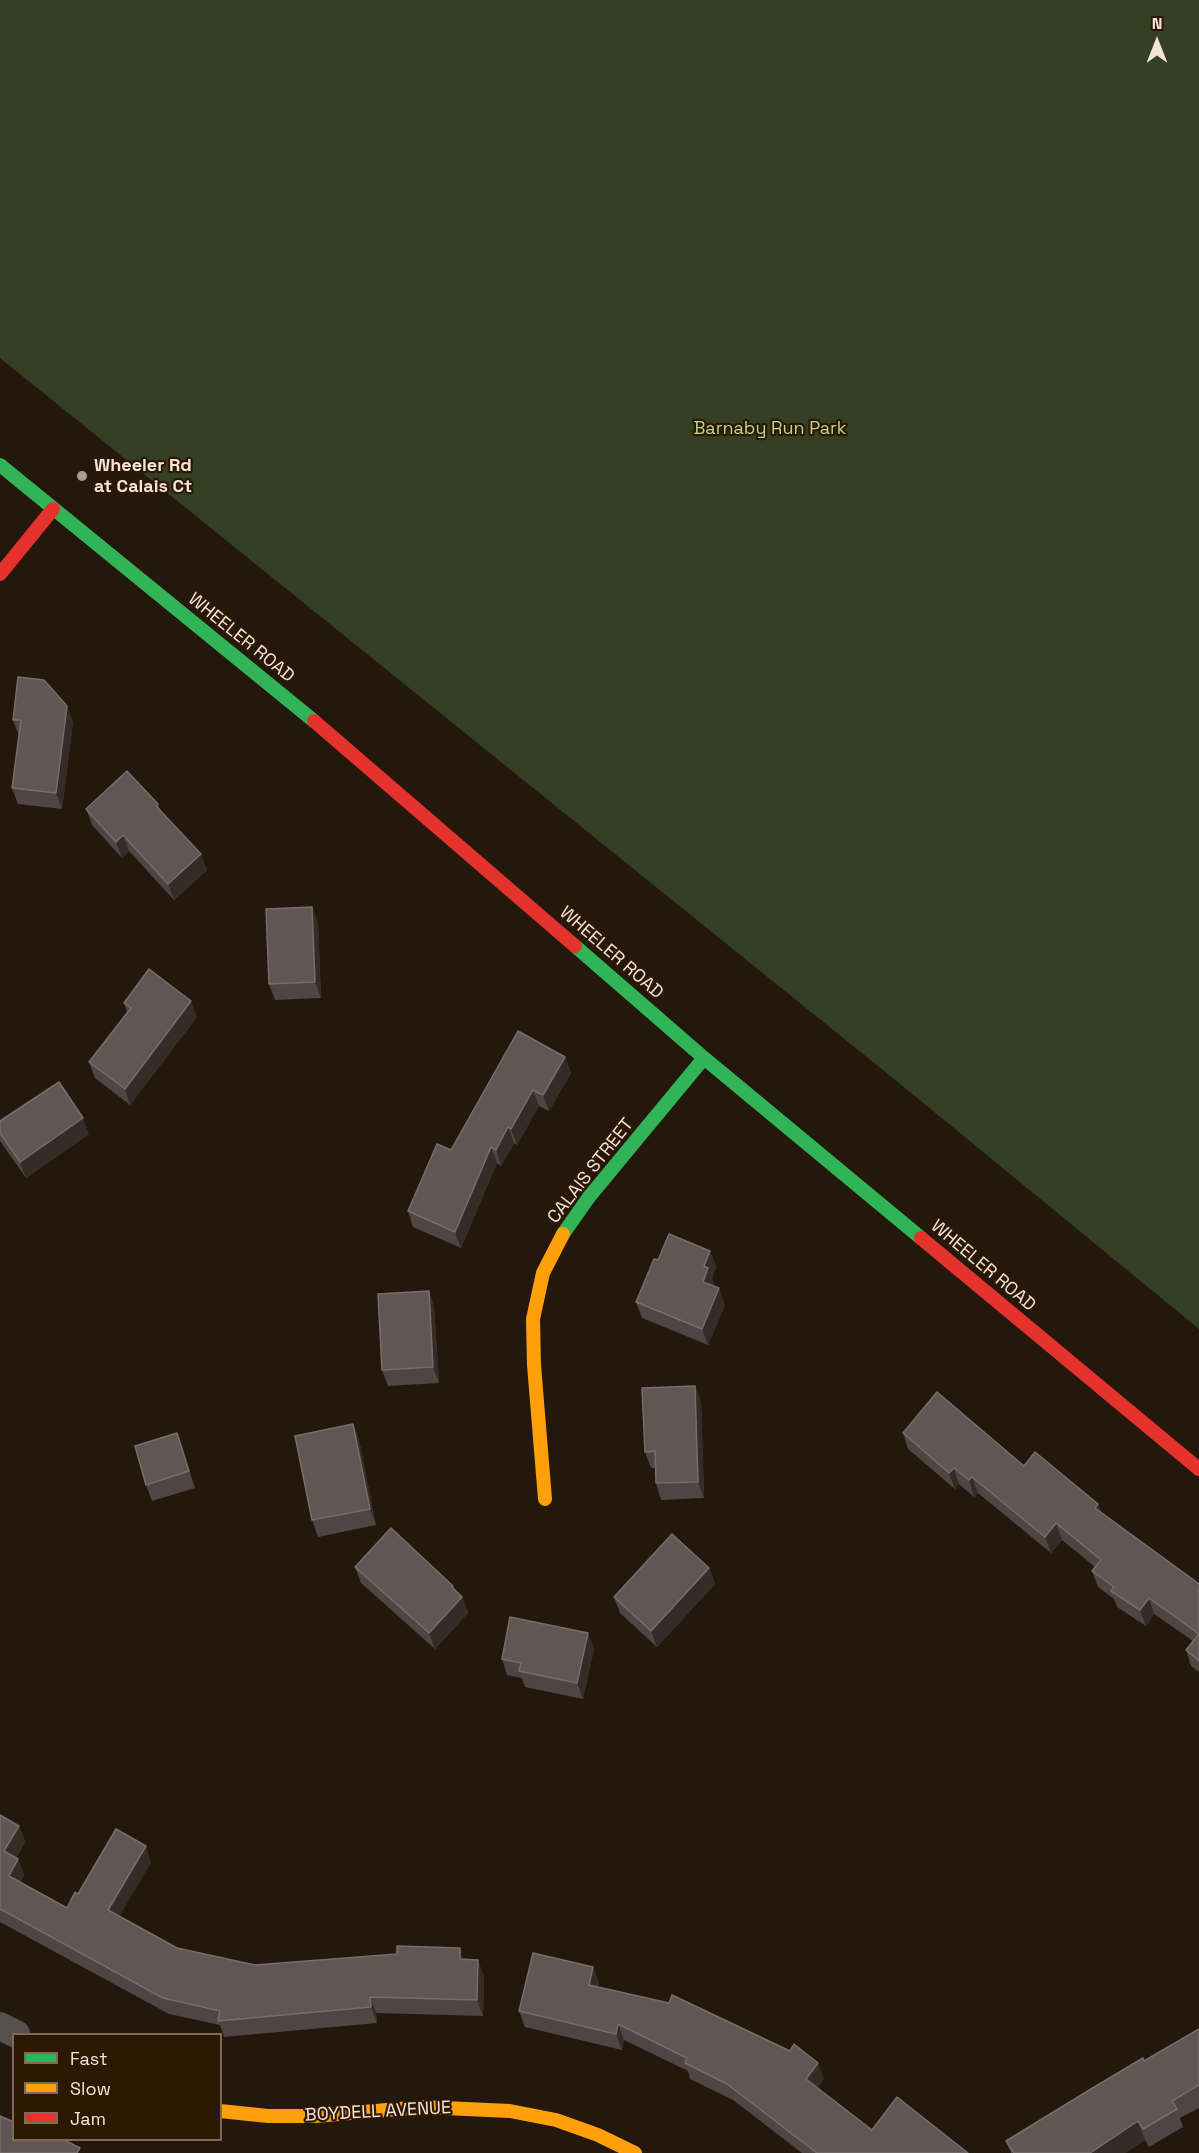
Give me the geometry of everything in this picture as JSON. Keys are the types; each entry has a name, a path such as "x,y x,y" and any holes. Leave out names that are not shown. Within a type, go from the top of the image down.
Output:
{"main road":[{"name":"WHEELER ROAD","path":"0,465 349,749 704,1058 1199,1468"},
{"path":"0,574 53,508"},
{"name":"CALAIS STREET","path":"545,1499 534,1365 533,1319 543,1274 565,1231 589,1197 704,1058"},
{"name":"BOYDELL AVENUE","path":"222,2111 268,2115 315,2115 423,2107 510,2111 556,2120 598,2135 635,2153"}],"street":[{"path":"0,2026 14,2033"}],"green space":[{"name":"Barnaby Run Park","path":"0,0 1199,0 1199,1329 899,1083 0,358"}],"building":[{"path":"18,677 44,680 67,706 56,793 12,788 21,720 13,720"},
{"path":"127,771 201,854 168,884 123,835 116,842 86,809"},
{"path":"312,907 315,982 269,984 266,909"},
{"path":"149,969 191,1001 125,1089 89,1062 131,1008 124,1003"},
{"path":"518,1031 565,1057 543,1095 533,1090 511,1129 508,1127 496,1150 491,1147 455,1232 408,1211 437,1144 451,1150"},
{"path":"59,1082 83,1118 20,1162 0,1133 0,1121"},
{"path":"669,1234 710,1251 704,1266 708,1268 703,1282 719,1288 702,1329 636,1302 654,1259 658,1260"},
{"path":"429,1291 433,1367 382,1370 378,1294"},
{"path":"695,1386 698,1482 656,1483 655,1451 645,1452 642,1388"},
{"path":"937,1392 1024,1466 1035,1452 1098,1504 1095,1508 1199,1584 1199,1634 1149,1598 1140,1610 1111,1591 1114,1587 1092,1571 1101,1560 1056,1523 1045,1537 972,1477 969,1480 954,1468 949,1473 903,1433"},
{"path":"353,1424 370,1509 312,1520 295,1436"},
{"path":"177,1433 189,1471 146,1485 135,1446"},
{"path":"391,1528 462,1597 429,1633 355,1567"},
{"path":"672,1534 709,1568 651,1631 614,1597"},
{"path":"510,1617 588,1633 577,1683 519,1671 521,1663 502,1659"},
{"path":"1199,1634 1199,1661 1186,1650"},
{"path":"0,1815 19,1826 4,1851 18,1859 9,1876 67,1908 75,1892 78,1894 116,1829 146,1846 108,1910 177,1948 255,1965 397,1954 397,1946 460,1948 460,1959 478,1960 477,2000 370,1997 371,2007 218,2021 220,2011 163,1998 0,1909"},
{"path":"533,1953 593,1967 589,1985 669,2003 672,1995 790,2051 794,2044 818,2063 806,2079 872,2130 897,2097 968,2153 817,2153 727,2084 685,2063 687,2058 618,2024 616,2034 519,2011"},
{"path":"1199,2029 1199,2085 1172,2101 1177,2109 1143,2129 1138,2121 1090,2153 1014,2153 1006,2141 1143,2058 1144,2061"},
{"path":"0,2116 12,2121 12,2141 66,2141 80,2148 77,2153 0,2153"}],"traffic: fast":[{"path":"0,465 314,721"},
{"path":"575,946 704,1058 921,1238"},
{"path":"563,1234 589,1197 704,1058"}],"traffic: slow":[{"path":"545,1499 534,1365 533,1319 543,1273 563,1234"},
{"path":"222,2111 268,2116 315,2116 423,2107 510,2111 556,2120 598,2135 635,2153"}],"traffic: jam":[{"path":"0,574 53,509"},
{"path":"314,721 575,946"},
{"path":"921,1238 1199,1469"}],"place":[{"name":"Wheeler Rd at Calais Ct","path":"82,476"}]}
